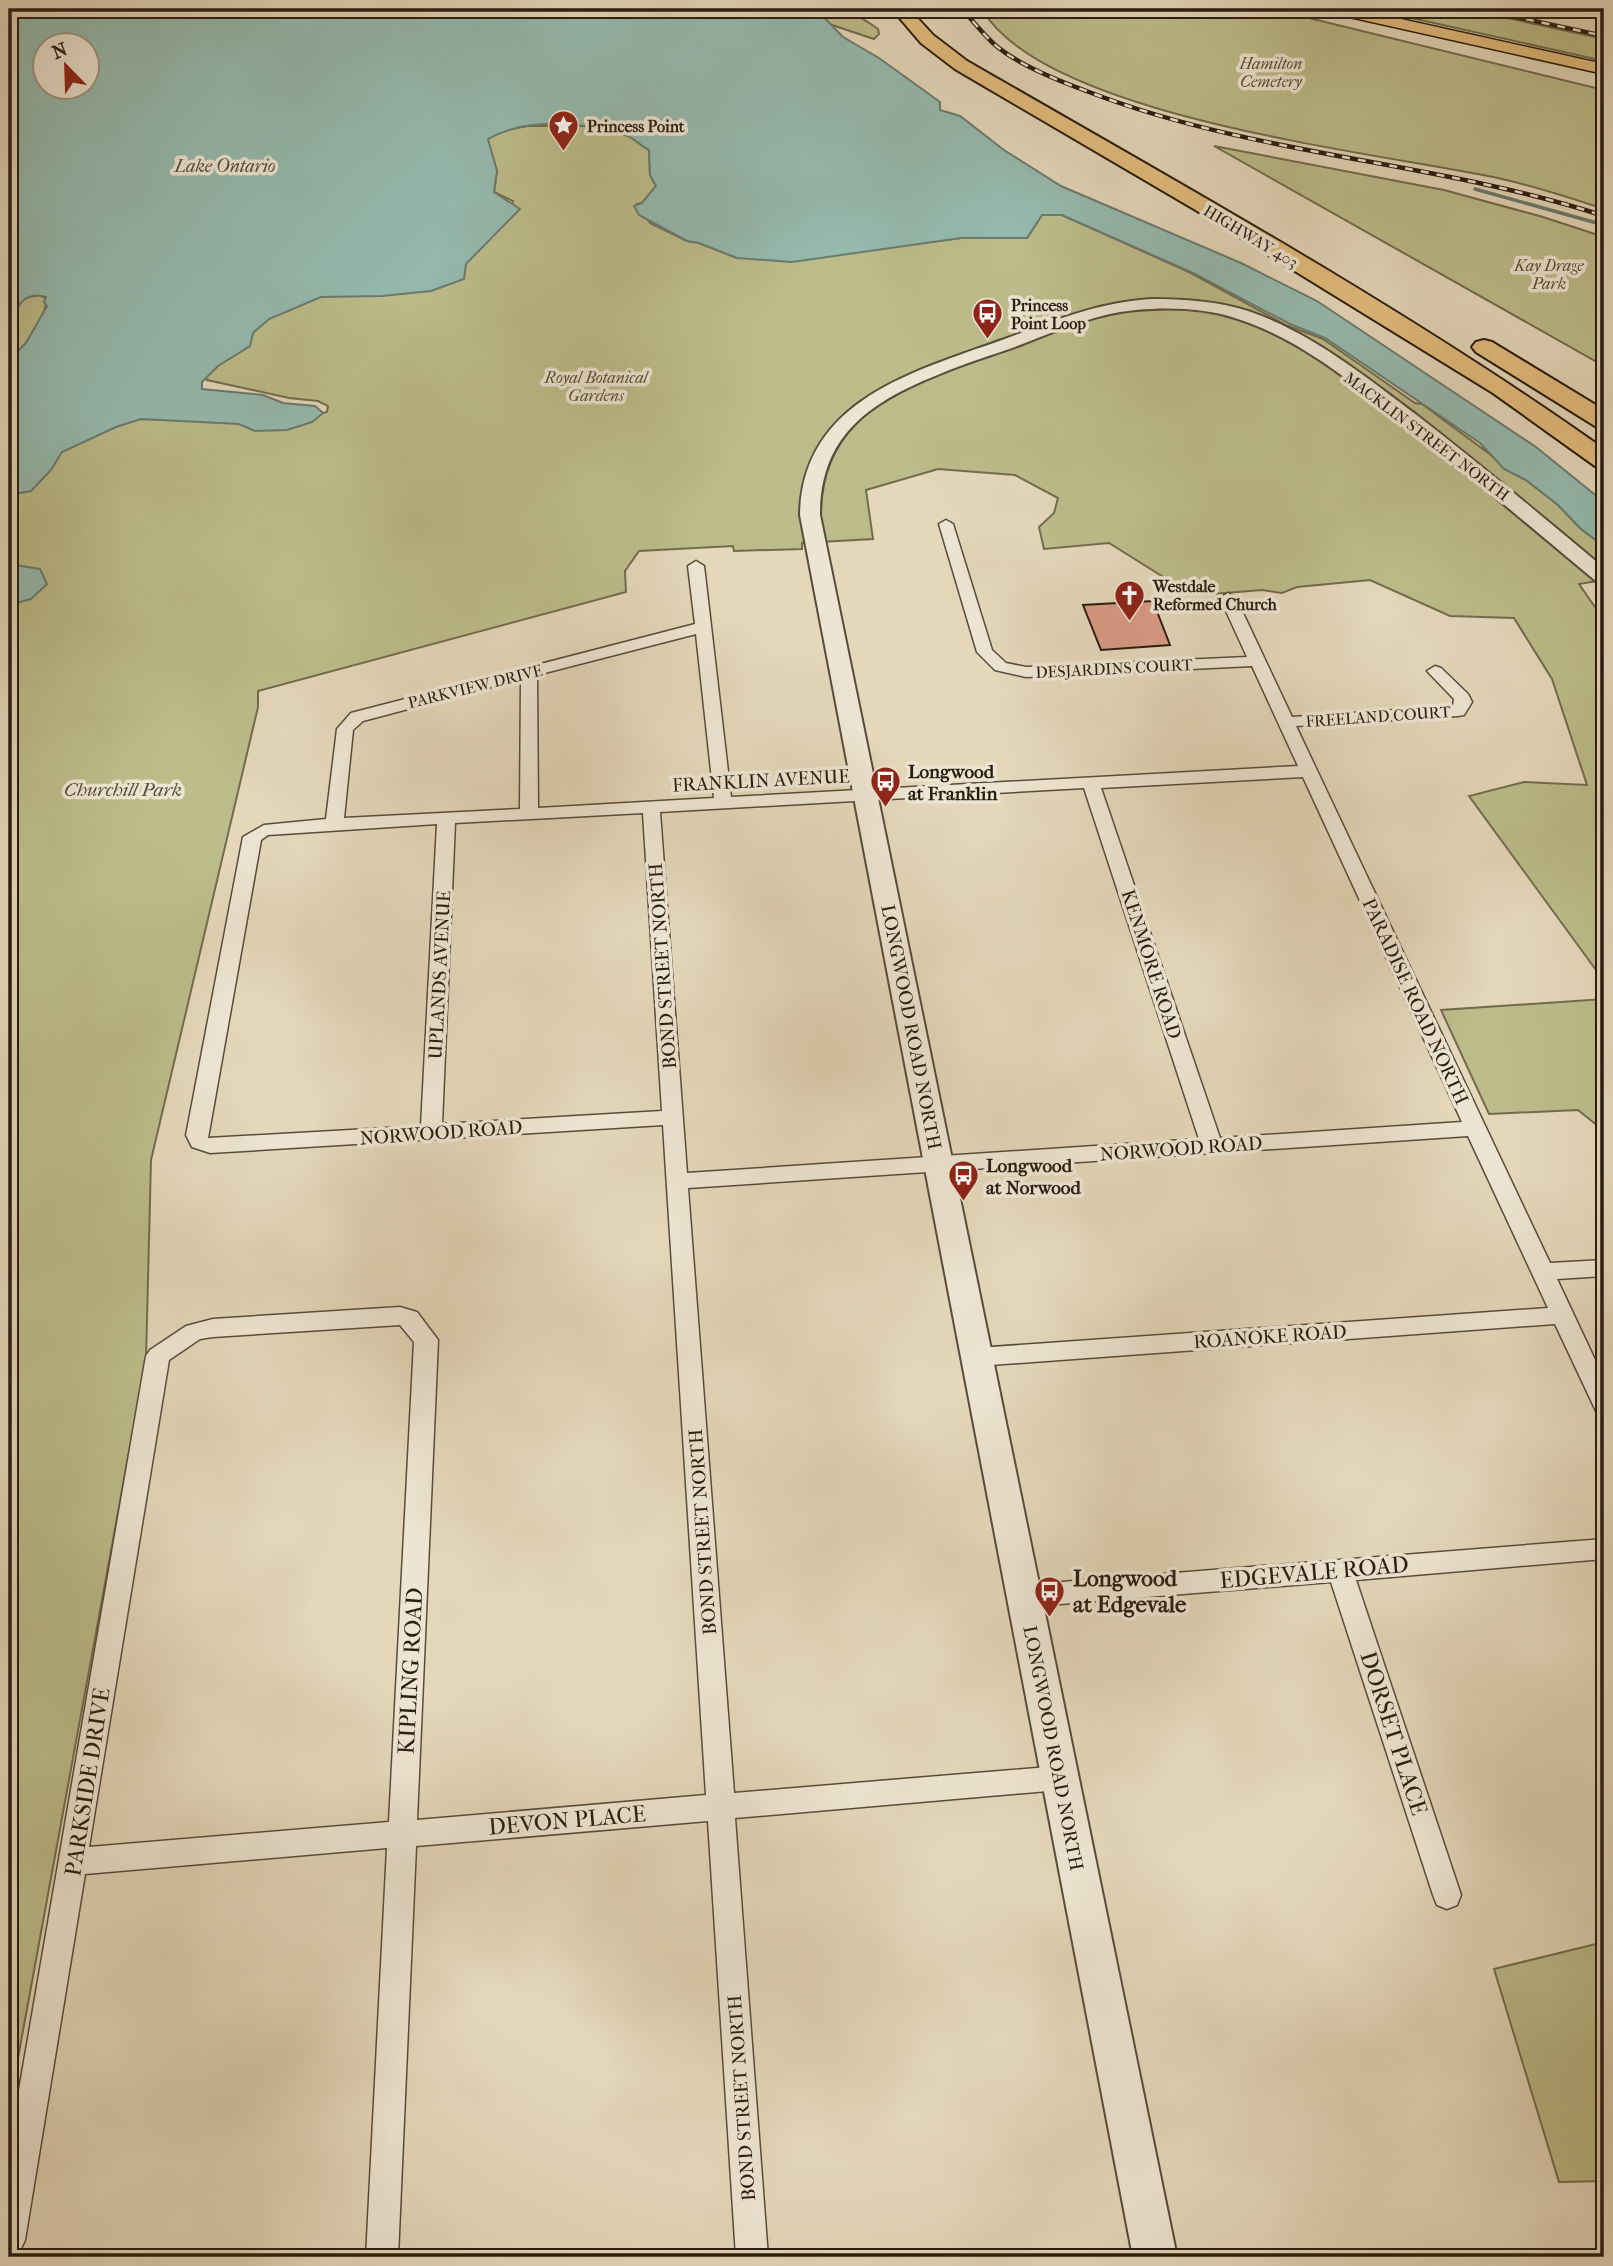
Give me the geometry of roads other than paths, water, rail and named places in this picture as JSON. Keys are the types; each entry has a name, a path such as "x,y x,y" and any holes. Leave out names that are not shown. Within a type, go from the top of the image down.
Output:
{"highway":[{"name":"HIGHWAY 403","path":"900,9 927,39 961,65 1201,205 1502,388 1604,461"},
{"name":"HIGHWAY 403","path":"947,30 988,61 1222,193"},
{"path":"1468,338 1574,400 1604,421"}],"main road":[{"path":"1336,9 1604,69"}],"street":[{"name":"LONGWOOD ROAD NORTH","path":"1152,304 1122,307 1080,317 933,370 898,386 848,421 836,433 817,462 808,494 1155,2257"},
{"name":"MACKLIN STREET NORTH","path":"1152,304 1224,310 1255,319 1294,339 1377,393 1497,488 1604,578"},
{"name":"DESJARDINS COURT","path":"946,524 985,652 1001,667 1026,673 1258,661"},
{"path":"696,566 723,803"},
{"name":"PARADISE ROAD NORTH","path":"1228,598 1604,1404"},
{"name":"PARKVIEW DRIVE","path":"334,824 345,729 352,721 365,714 703,627"},
{"name":"FREELAND COURT","path":"1286,722 1458,711 1464,702 1462,697 1435,671"},
{"path":"529,672 529,813"},
{"name":"FRANKLIN AVENUE","path":"210,1146 199,1142 198,1125 252,837 258,832 334,824 1309,771"},
{"name":"KENMORE ROAD","path":"1091,783 1212,1146"},
{"name":"BOND STREET NORTH","path":"651,807 752,2257"},
{"name":"UPLANDS AVENUE","path":"431,1133 446,818"},
{"name":"NORWOOD ROAD","path":"210,1146 672,1117"},
{"name":"NORWOOD ROAD","path":"677,1181 1475,1128"},
{"path":"1542,1272 1604,1268"},
{"name":"ROANOKE ROAD","path":"977,1357 1562,1315"},
{"name":"KIPLING ROAD","path":"185,1337 213,1328 400,1316 409,1318 426,1340 382,2257"},
{"name":"PARKSIDE DRIVE","path":"9,2240 158,1356 185,1337"},
{"name":"EDGEVALE ROAD","path":"1024,1596 1604,1549"},
{"name":"DORSET PLACE","path":"1340,1570 1447,1895"},
{"name":"DEVON PLACE","path":"74,1862 1060,1778"}],"water":[{"name":"Lake Ontario","path":"9,9 816,9 843,37 879,58 940,102 940,110 960,116 1004,150 1061,186 1241,263 1317,301 1536,447 1604,502 1604,546 1526,480 1504,469 1480,443 1325,338 1290,324 1193,273 1062,215 1042,215 1027,238 961,238 792,262 737,258 687,241 639,215 634,206 642,203 656,186 650,175 649,150 626,135 593,127 556,124 520,127 488,139 497,171 494,192 520,209 466,264 464,279 431,291 382,296 321,297 269,319 253,333 250,346 218,366 202,382 202,389 263,395 283,403 315,406 323,413 312,422 287,430 255,431 239,424 141,419 116,427 62,452 51,470 31,491 9,495 9,360 26,343 47,306 44,302 46,297 38,295 26,298 9,325"},
{"path":"9,564 40,569 47,584 31,599 9,605"}],"waterway":[{"path":"1475,189 1604,225"}],"railway":[{"path":"962,9 994,44 1027,66 1077,88 1152,113 1281,145 1476,182 1604,216"},
{"path":"1479,9 1604,36"}],"place":[{"name":"Princess Point","path":"564,153"},
{"name":"Princess Point Loop","path":"988,341"},
{"name":"Westdale Reformed Church","path":"1130,622"},
{"name":"Longwood at Franklin","path":"885,809"},
{"name":"Longwood at Norwood","path":"963,1203"},
{"name":"Longwood at Edgevale","path":"1050,1618"}],"park label":[{"name":"Hamilton Cemetery","path":"1271,72"},
{"name":"Kay Drage Park","path":"1549,274"},
{"name":"Royal Botanical Gardens","path":"596,386"},
{"name":"Churchill Park","path":"123,789"}]}
